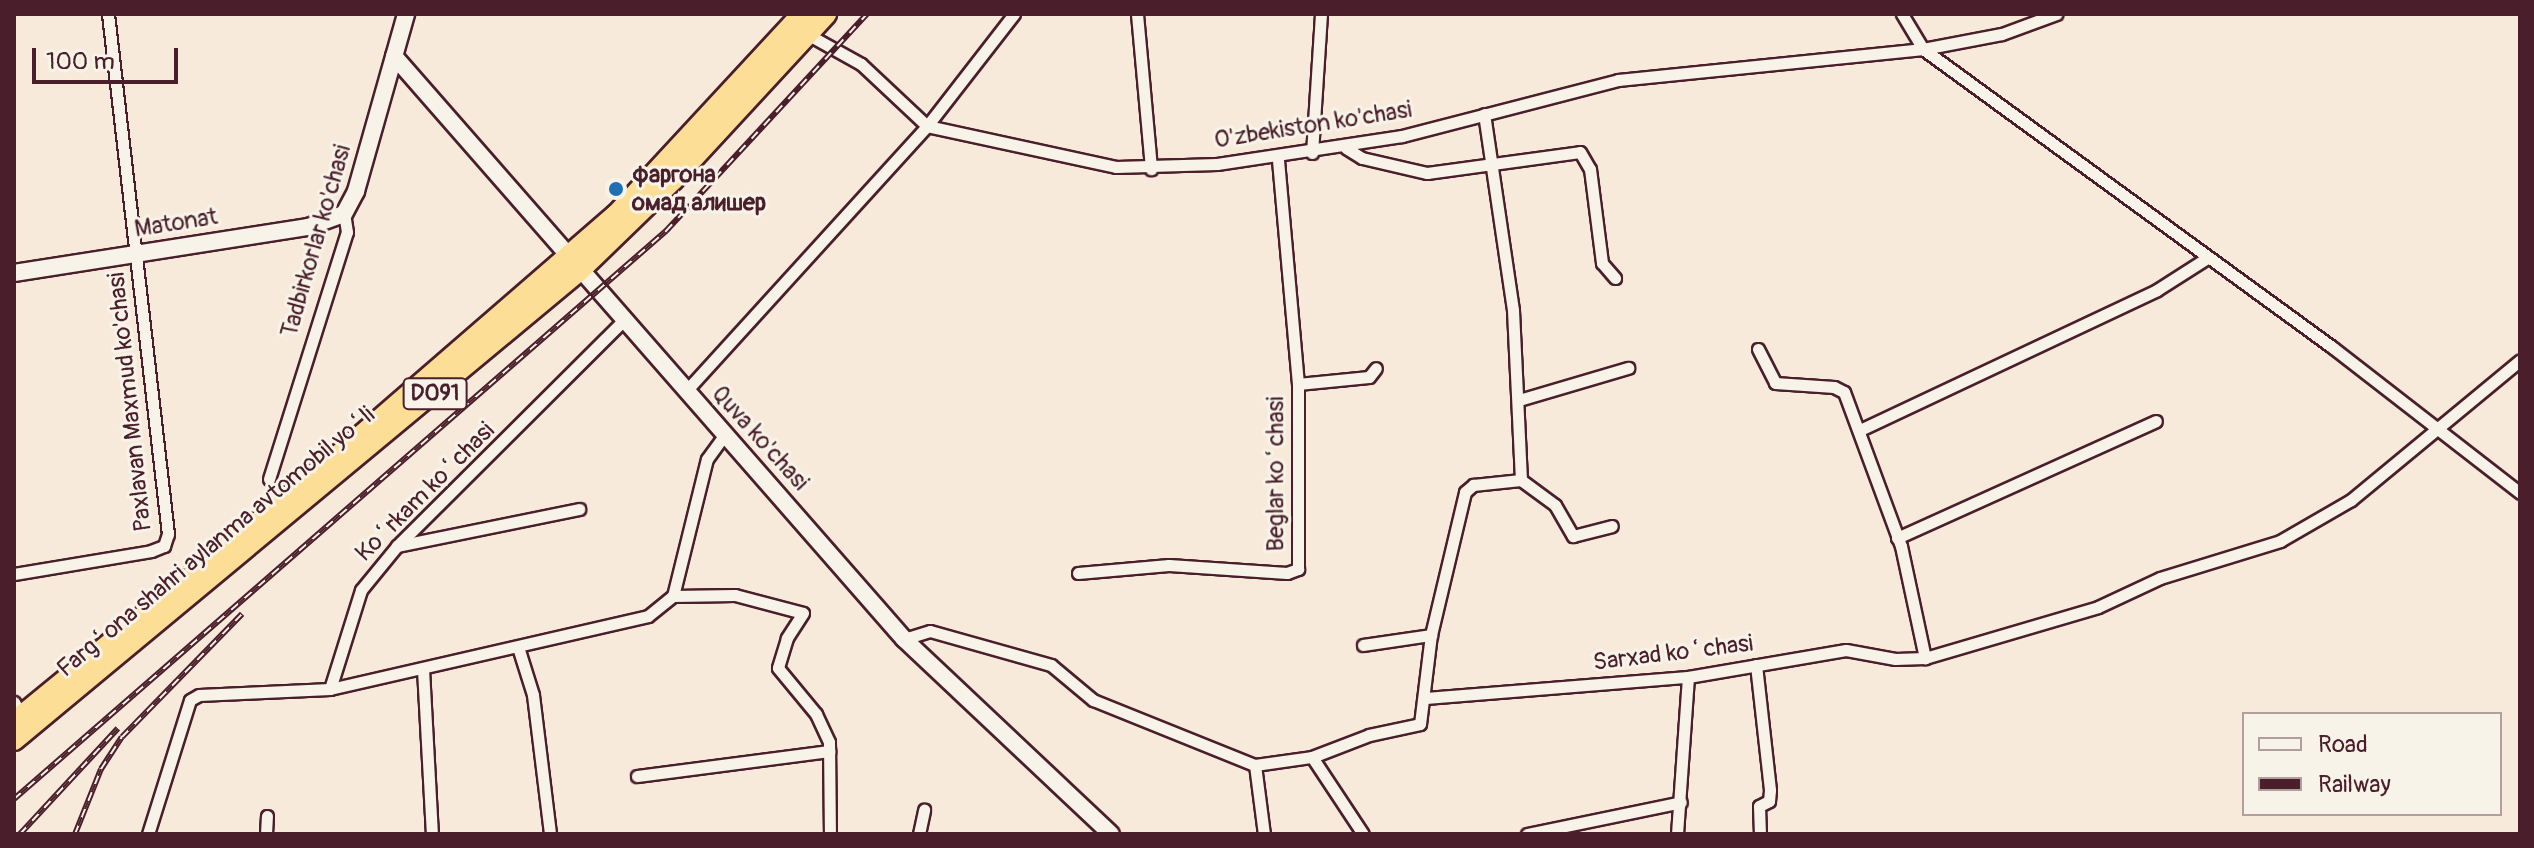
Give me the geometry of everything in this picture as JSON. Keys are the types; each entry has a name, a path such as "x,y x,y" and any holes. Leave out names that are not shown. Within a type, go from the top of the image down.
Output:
{"highway":[{"name":"Fargʻona shahri aylanma avtomobil yoʻli","path":"14,740 92,668 573,264 805,24 826,14"},
{"name":"Fargʻona shahri aylanma avtomobil yoʻli","path":"16,713 92,668"}],"main road":[{"name":"Tadbirkorlar ko'chasi","path":"344,214 356,191 406,14"},
{"name":"Quva ko'chasi","path":"394,56 904,639 1111,834"},
{"name":"Matonat","path":"14,273 308,227 344,214"}],"street":[{"name":"Paxlavan Maxmud ko'chasi","path":"14,574 164,546 168,534 108,14"},
{"path":"686,391 927,126 1014,14"},
{"path":"1137,14 1151,169"},
{"path":"1312,153 1321,14"},
{"path":"1902,14 1923,49 2442,430 2520,493"},
{"name":"O'zbekiston ko'chasi","path":"927,126 1116,167 1151,169 1278,158 1346,148 1618,80 1923,49 2002,34 2056,14"},
{"path":"805,24 861,64 927,126"},
{"path":"1484,114 1513,310 1521,480"},
{"path":"1346,148 1362,158 1427,173 1574,151 1583,154 1602,263 1615,278"},
{"name":"Beglar koʻchasi","path":"1078,573 1169,565 1296,572 1298,384 1278,158"},
{"name":"Tadbirkorlar ko'chasi","path":"269,479 347,232 344,214"},
{"path":"1860,430 2157,290 2207,258"},
{"name":"Koʻrkam koʻchasi","path":"330,689 361,590 397,546 623,321"},
{"path":"1758,349 1775,383 1834,387 1844,392 1897,538 1925,658"},
{"name":"Sarxad koʻchasi","path":"1425,698 1688,677 1846,650 1895,659 1925,658 2098,607 2160,578 2280,541 2351,500 2442,430 2520,360"},
{"path":"1298,384 1369,377 1376,368"},
{"path":"1519,400 1628,368"},
{"path":"1897,538 2156,421"},
{"path":"148,834 190,700 199,695 330,689 648,616 673,596 707,459 726,433"},
{"path":"904,639 930,631 1051,665 1103,705 1255,765 1312,757 1369,735 1416,727 1425,698 1431,635 1467,488 1521,480 1555,505 1573,536 1612,526"},
{"path":"397,546 579,509"},
{"path":"673,596 735,595 803,613 787,638 778,668 816,714 829,751 830,834"},
{"path":"1363,645 1431,635"},
{"path":"518,647 533,695 550,834"},
{"path":"1756,665 1770,790 1769,801 1759,806 1760,834"},
{"path":"423,669 432,834"},
{"path":"1677,834 1688,677"},
{"path":"637,776 829,751"},
{"path":"1312,757 1363,834"},
{"path":"1255,765 1264,834"},
{"path":"1527,834 1681,802"},
{"path":"919,834 924,810"},
{"path":"266,834 267,816"}],"railway":[{"path":"14,799 666,231 867,14"},
{"path":"75,834 101,769 122,737 242,614"},
{"path":"20,834 118,728"}],"place":[{"name":"фаргона омад алишер","path":"616,189"}]}
